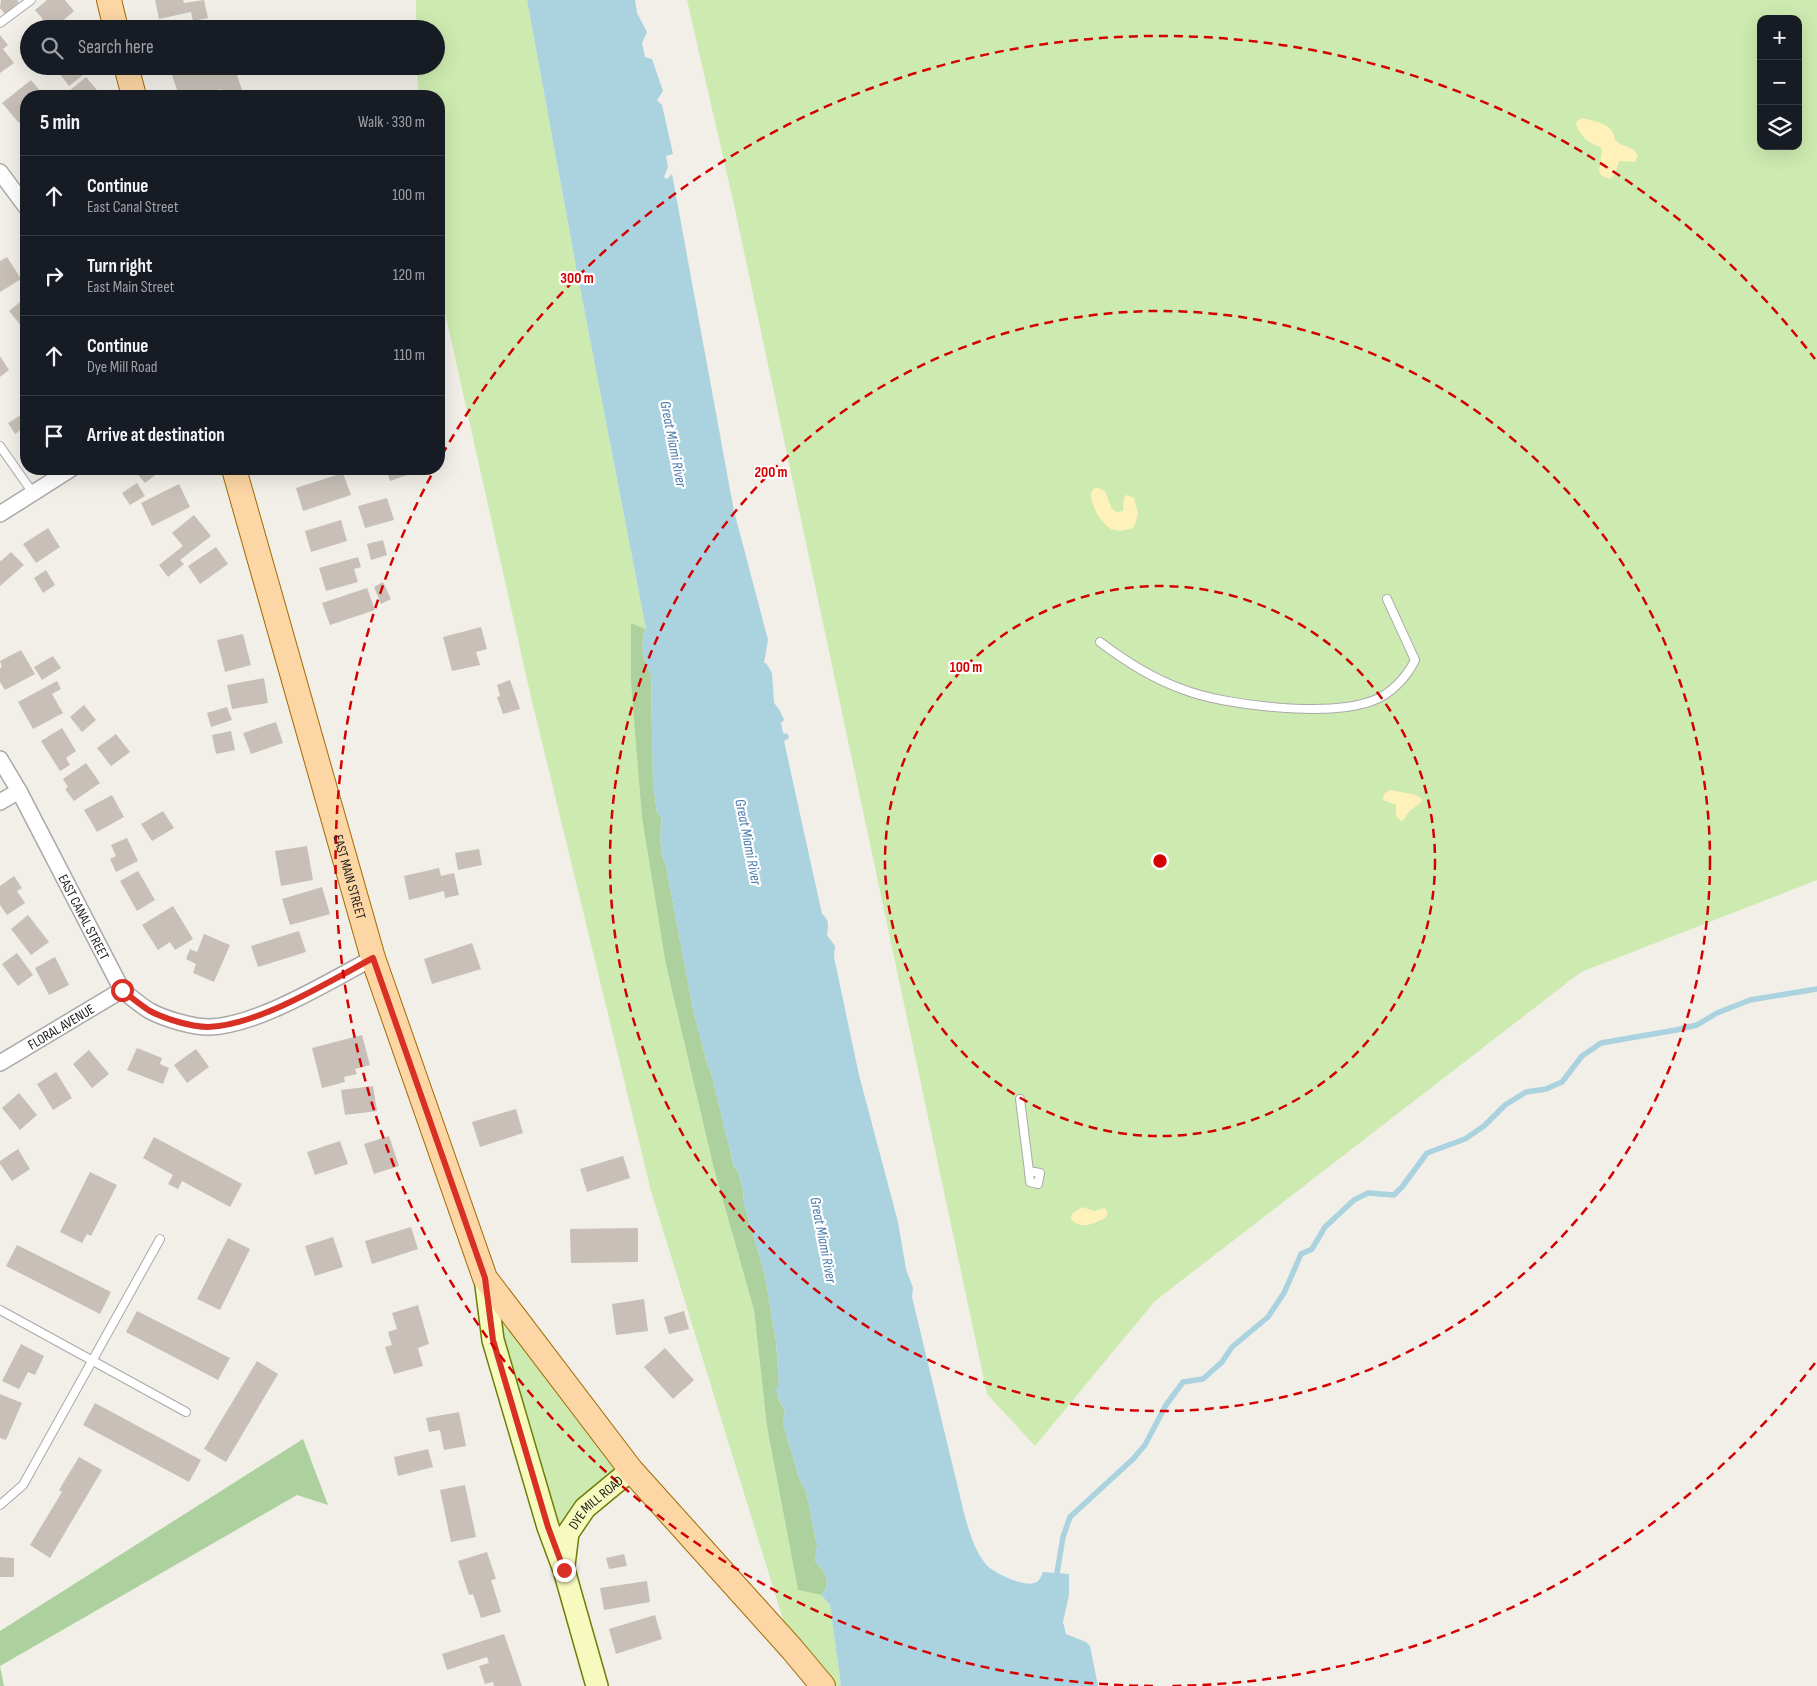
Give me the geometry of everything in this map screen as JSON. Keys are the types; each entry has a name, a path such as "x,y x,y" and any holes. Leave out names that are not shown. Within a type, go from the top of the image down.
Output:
{"main road":[{"path":"109,0 114,20"},
{"path":"128,75 132,90"},
{"name":"EAST MAIN STREET","path":"236,475 373,958 485,1278 631,1470 823,1686"}],"street":[{"path":"0,173 20,198"},
{"path":"0,514 62,475"},
{"name":"EAST CANAL STREET","path":"0,759 19,791 122,990 149,1010 176,1021 207,1027 238,1024 285,1004 373,958"},
{"path":"0,802 19,791"},
{"name":"FLORAL AVENUE","path":"0,1063 122,990"},
{"name":"DYE MILL ROAD","path":"485,1278 493,1340 548,1527 564,1570 596,1686"},
{"name":"DYE MILL ROAD","path":"564,1570 568,1534 585,1508 631,1470"}],"lane":[{"path":"0,23 31,0"},
{"path":"0,446 20,474"},
{"path":"20,475 33,493"},
{"path":"1100,642 1125,661 1154,677 1182,690 1205,697 1265,706 1332,709 1358,706 1374,701 1389,692 1399,683 1415,660 1387,599"},
{"path":"1020,1099 1029,1171"},
{"path":"0,1505 23,1485 160,1239"},
{"path":"0,1310 186,1412"}],"green space":[{"path":"416,0 527,0 646,629 631,623 666,965 714,1169 754,1310 767,1427 798,1590 821,1595 830,1605 841,1686 823,1686 792,1649 651,1191 530,693 445,313 445,90 418,90 417,75 445,75 445,20 416,20"},
{"path":"687,0 1817,0 1817,880 1581,972 1155,1301 1035,1446 987,1394 733,200"},
{"path":"631,623 646,629 643,646 644,658 651,675 653,783 657,813 662,817 662,854 666,866 693,1009 708,1067 711,1072 734,1167 738,1171 743,1190 744,1204 765,1275 776,1341 778,1398 785,1411 783,1423 799,1478 806,1491 817,1545 815,1561 822,1569 827,1582 825,1591 821,1595 798,1590 767,1427 754,1310 714,1169 666,965 642,817 631,682"},
{"path":"485,1278 631,1470 585,1508 564,1569"},
{"path":"303,1439 328,1505 297,1495 0,1666 0,1631"},
{"path":"0,1666 4,1686 0,1686"}],"sand":[{"path":"1582,118 1599,122 1611,129 1616,141 1633,150 1638,155 1635,162 1619,161 1615,174 1610,179 1601,175 1599,172 1602,149 1589,142 1580,132 1576,124"},
{"path":"1096,487 1105,491 1112,509 1117,512 1123,511 1124,497 1127,495 1134,498 1138,514 1134,527 1119,531 1110,529 1102,521 1091,498 1092,491"},
{"path":"1390,790 1416,795 1422,801 1410,810 1401,821 1396,816 1396,805 1383,800 1384,794"},
{"path":"1082,1207 1094,1211 1105,1208 1108,1214 1105,1218 1092,1224 1079,1225 1071,1219 1072,1214"}],"water":[{"name":"Great Miami River","path":"527,0 635,0 637,13 647,32 642,43 645,57 652,59 663,91 657,100 662,105 673,154 666,156 668,167 664,177 667,179 672,174 734,511 768,640 764,663 766,663 772,673 774,703 784,720 781,723 783,733 788,734 789,738 784,741 822,914 827,921 827,935 835,946 834,957 859,1075 898,1222 906,1269 913,1288 912,1297 965,1517 981,1558 988,1567 1000,1574 1015,1581 1029,1584 1037,1582 1043,1572 1069,1574 1069,1595 1063,1622 1066,1634 1086,1642 1090,1646 1098,1686 841,1686 830,1605 821,1595 825,1591 827,1582 822,1569 815,1561 817,1545 806,1491 799,1478 783,1423 785,1411 776,1389 779,1384 776,1341 765,1275 744,1204 743,1190 738,1171 734,1167 711,1072 708,1067 693,1009 666,866 662,854 662,817 657,813 653,783 651,675 644,658 643,646 646,629"}],"building":[{"path":"1,0 17,0 19,2 5,14 0,8"},
{"path":"47,0 65,0 74,11 64,20 43,20 35,10"},
{"path":"155,0 183,0 184,3 204,0 208,18 193,20 191,12 159,19"},
{"path":"0,35 8,45 3,49 14,63 0,73"},
{"path":"61,75 83,75 69,86"},
{"path":"172,75 237,75 242,90 221,89 177,90"},
{"path":"86,77 97,90 70,90"},
{"path":"31,80 39,90 20,90 19,123 2,103"},
{"path":"7,257 20,280 0,292 0,261"},
{"path":"20,302 20,325 9,311"},
{"path":"0,356 9,370 0,377"},
{"path":"20,416 20,430 15,434 8,423"},
{"path":"138,475 155,475 145,483"},
{"path":"337,475 344,475 351,495 303,511 296,488"},
{"path":"388,475 407,475 390,481"},
{"path":"137,483 145,496 130,505 122,493"},
{"path":"179,484 190,507 152,526 141,503"},
{"path":"387,498 394,520 365,528 358,506"},
{"path":"194,515 211,536 180,560 184,564 168,577 159,565 183,546 172,533"},
{"path":"341,520 347,541 311,552 305,531"},
{"path":"48,528 60,547 36,563 23,544"},
{"path":"383,540 387,555 371,560 367,544"},
{"path":"216,547 228,564 200,584 188,566"},
{"path":"11,552 24,565 0,586 0,560"},
{"path":"358,557 361,567 354,569 358,582 326,591 319,568"},
{"path":"46,570 55,585 43,593 34,578"},
{"path":"383,582 391,599 381,604 374,587"},
{"path":"367,588 375,610 330,625 322,603"},
{"path":"481,627 487,649 476,652 480,665 452,671 443,637"},
{"path":"243,634 251,665 225,672 217,640"},
{"path":"21,650 35,674 5,690 0,682 0,668 2,667 0,661"},
{"path":"53,656 61,668 42,680 34,667"},
{"path":"264,678 268,703 232,709 227,685"},
{"path":"510,680 520,709 503,714 497,697 500,696 497,685"},
{"path":"57,681 61,689 52,694 63,713 33,729 18,702"},
{"path":"84,705 96,720 82,732 70,717"},
{"path":"227,707 232,720 211,727 207,713"},
{"path":"276,722 283,743 251,754 243,733"},
{"path":"62,728 76,751 66,758 70,765 60,771 41,741"},
{"path":"231,731 235,750 216,754 212,735"},
{"path":"116,734 130,752 111,766 97,748"},
{"path":"86,763 100,783 74,801 65,789 68,787 63,779"},
{"path":"112,795 124,817 97,832 84,810"},
{"path":"163,811 174,828 152,841 141,824"},
{"path":"127,838 138,861 116,872 110,859 116,856 111,845"},
{"path":"307,846 313,880 281,886 275,851"},
{"path":"479,849 482,865 458,870 455,853"},
{"path":"439,868 441,876 454,873 459,895 445,898 444,891 409,900 404,876"},
{"path":"138,871 155,900 137,911 120,881"},
{"path":"14,876 22,888 17,891 25,903 7,915 0,905 0,886"},
{"path":"322,887 330,914 290,925 282,899"},
{"path":"173,906 193,939 175,950 170,942 158,950 142,925"},
{"path":"28,915 49,942 31,955 11,929"},
{"path":"299,931 306,952 258,967 251,946"},
{"path":"204,934 230,945 214,982 193,973 196,964 186,959 190,949 197,952"},
{"path":"472,943 481,969 432,984 424,959"},
{"path":"17,953 33,975 18,986 2,964"},
{"path":"55,957 69,985 49,995 35,968"},
{"path":"362,1035 370,1065 355,1069 357,1074 344,1077 345,1082 322,1088 312,1048"},
{"path":"137,1048 162,1058 160,1064 169,1068 163,1084 127,1070"},
{"path":"196,1049 209,1067 187,1083 174,1065"},
{"path":"89,1050 109,1074 92,1088 73,1064"},
{"path":"56,1072 72,1098 53,1110 37,1084"},
{"path":"373,1086 377,1111 345,1115 341,1090"},
{"path":"19,1093 37,1115 20,1130 2,1108"},
{"path":"516,1109 523,1133 480,1147 472,1122"},
{"path":"389,1136 399,1166 374,1174 364,1144"},
{"path":"154,1137 242,1184 230,1207 182,1181 178,1189 168,1184 173,1175 143,1158"},
{"path":"340,1141 348,1164 315,1175 307,1152"},
{"path":"18,1149 30,1169 12,1181 0,1164 0,1161"},
{"path":"623,1156 630,1178 587,1192 580,1169"},
{"path":"90,1172 117,1185 91,1236 87,1234 82,1243 60,1232"},
{"path":"411,1227 418,1249 372,1264 365,1241"},
{"path":"638,1228 638,1262 571,1263 570,1229"},
{"path":"333,1237 343,1267 315,1276 305,1246"},
{"path":"228,1238 250,1249 220,1310 197,1299"},
{"path":"17,1245 111,1292 100,1314 6,1266"},
{"path":"644,1299 648,1331 616,1335 612,1304"},
{"path":"418,1305 429,1344 418,1348 423,1366 394,1374 385,1347 392,1345 388,1332 397,1329 392,1313"},
{"path":"137,1311 230,1358 218,1380 126,1332"},
{"path":"684,1311 689,1329 669,1334 664,1317"},
{"path":"21,1344 44,1356 35,1375 28,1372 19,1389 2,1381"},
{"path":"665,1348 694,1380 673,1399 644,1367"},
{"path":"257,1361 278,1374 226,1462 204,1449"},
{"path":"0,1394 22,1403 6,1440 0,1438"},
{"path":"95,1403 201,1460 189,1482 83,1425"},
{"path":"459,1412 466,1446 444,1450 440,1430 429,1432 426,1418"},
{"path":"428,1449 433,1467 398,1476 394,1457"},
{"path":"79,1457 102,1470 50,1558 30,1545 62,1492 59,1490"},
{"path":"465,1485 476,1537 451,1542 440,1490"},
{"path":"487,1552 496,1579 491,1580 501,1612 481,1618 473,1594 469,1595 458,1561"},
{"path":"624,1554 627,1566 609,1569 606,1558"},
{"path":"0,1557 14,1558 14,1577 0,1577"},
{"path":"647,1581 650,1602 604,1610 600,1588"},
{"path":"655,1615 662,1639 616,1654 609,1629"},
{"path":"504,1634 522,1686 494,1686 493,1682 485,1684 479,1666 489,1663 487,1657 447,1670 442,1654"}],"waterway":[{"path":"1056,1579 1063,1537 1070,1517 1133,1459 1145,1445 1166,1405 1183,1382 1203,1379 1222,1362 1232,1347 1268,1317 1284,1293 1301,1254 1312,1249 1325,1227 1354,1200 1368,1193 1394,1195 1427,1153 1465,1139 1484,1126 1505,1105 1526,1092 1546,1089 1562,1082 1582,1056 1601,1043 1697,1025 1717,1013 1750,1000 1817,989"}],"route":[{"path":"122,990 149,1010 176,1021 207,1027 238,1024 285,1004 373,958 485,1278 493,1340 548,1527 564,1570"}]}
